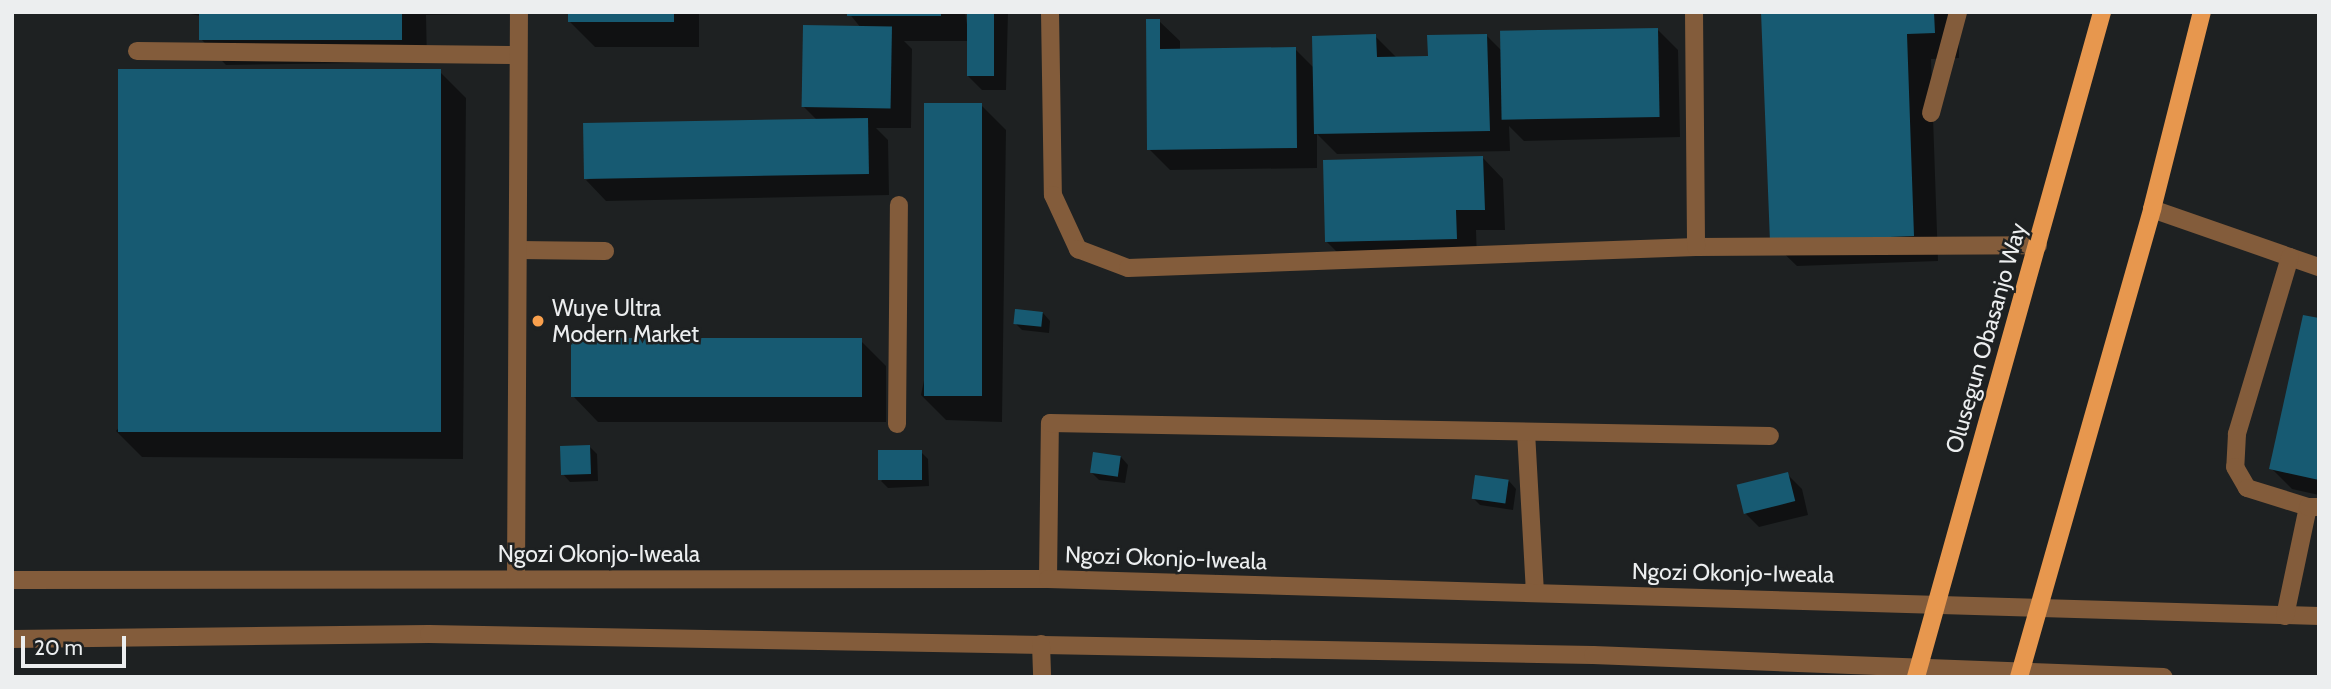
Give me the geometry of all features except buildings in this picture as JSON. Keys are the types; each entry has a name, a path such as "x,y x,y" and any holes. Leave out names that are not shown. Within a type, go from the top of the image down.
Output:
{"main road":[{"name":"Olusegun Obasanjo Way","path":"1917,672 2102,12"},
{"path":"2019,675 2152,209 2202,12"}],"street":[{"path":"516,578 519,12"},
{"path":"1050,12 1053,195 1078,248 1128,268 1696,247 2038,244"},
{"path":"1694,12 1696,247"},
{"path":"1931,113 1958,12"},
{"path":"137,51 518,55"},
{"path":"897,424 899,205"},
{"path":"2152,209 2319,267"},
{"path":"517,250 605,251"},
{"path":"2285,616 2313,507 2247,488 2235,467 2237,434 2290,257"},
{"path":"1048,579 1050,423 1770,436"},
{"path":"1525,432 1535,593"},
{"name":"Ngozi Okonjo-Iweala","path":"12,580 1048,579 1937,602 2319,617"},
{"path":"12,639 429,634 1593,655 1917,672 2164,677"},
{"path":"1041,645 1042,677"}],"place":[{"name":"Wuye Ultra Modern Market","path":"538,321"}]}
